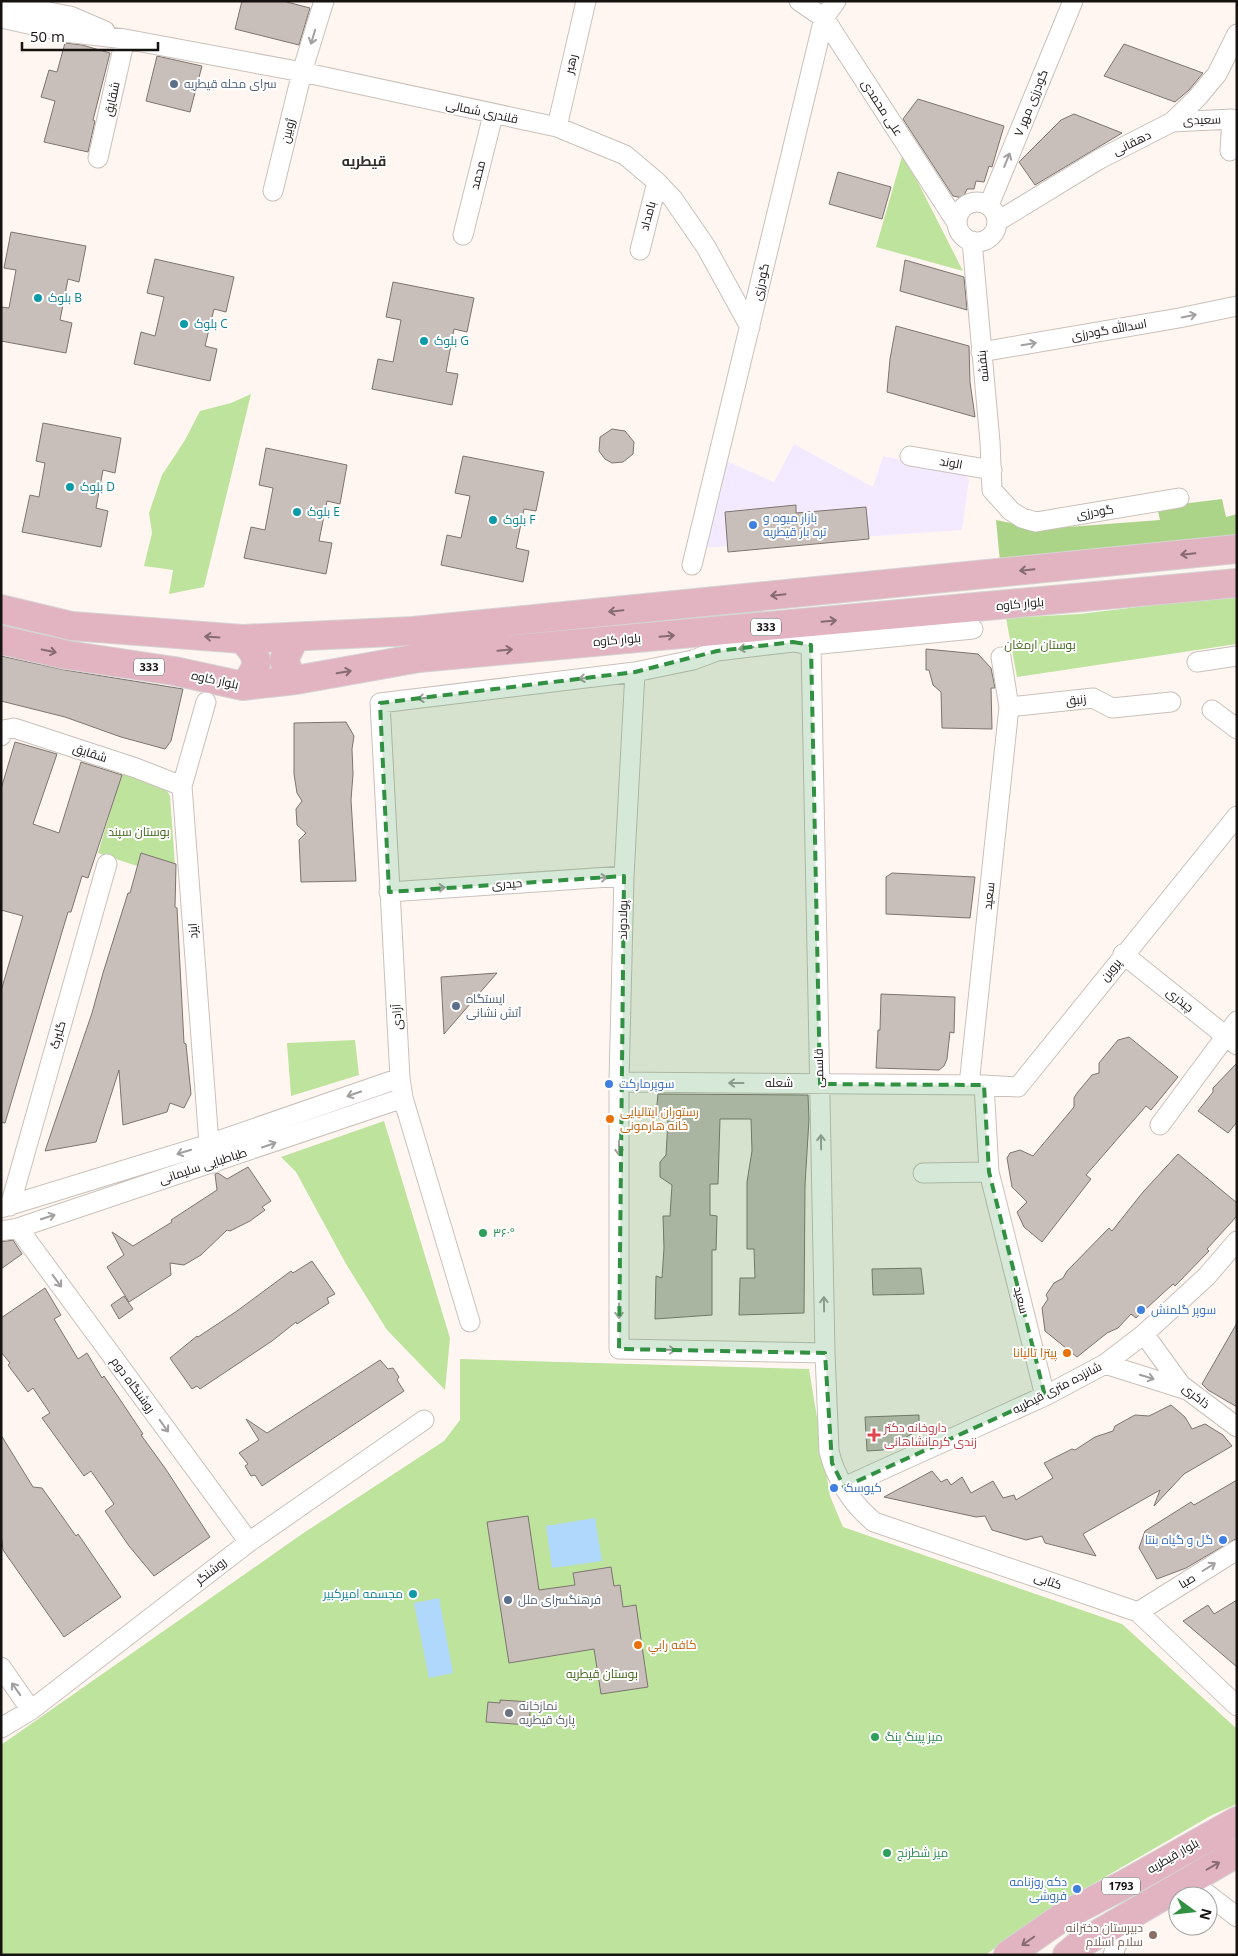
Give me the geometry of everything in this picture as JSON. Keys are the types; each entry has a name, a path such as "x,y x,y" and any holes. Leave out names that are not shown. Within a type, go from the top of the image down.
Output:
{"main road":[{"path":"1,609 72,626 242,639 295,637 413,631 1237,549"},
{"name":"بلوار کاوه","path":"1,640 67,655 174,671 243,686 296,680 419,658 1237,583"},
{"path":"295,637 284,660 289,672 296,680"},
{"path":"242,639 253,649 256,661 254,674 243,686"},
{"name":"بلوار قیطریه","path":"1008,1955 1064,1916 1237,1821"},
{"name":"1793","path":"1073,1950 1237,1853"},
{"path":"1064,1916 1066,1932 1070,1938 1073,1950"}],"street":[{"name":"ژوبین","path":"273,191 302,72 324,1"},
{"name":"رهبر","path":"557,127 586,1"},
{"name":"علی محمدی","path":"799,1 824,18 957,223"},
{"name":"گودرزی","path":"692,565 824,18 836,1"},
{"name":"گودرزی مهر ۷","path":"993,213 1073,1"},
{"name":"قلندری شمالی","path":"1,3 72,8 125,39"},
{"name":"قلندری شمالی","path":"1,18 65,32 125,39 302,72 557,127 625,155 658,182 672,200 706,247 750,327"},
{"name":"دهقانی","path":"993,213 1172,122 1197,98 1217,74 1237,34"},
{"name":"شقایق","path":"98,158 125,39"},
{"name":"محمد","path":"463,235 493,114"},
{"name":"سعیدی","path":"1172,122 1232,119 1230,151"},
{"name":"بامداد","path":"640,250 658,182"},
{"path":"976,201 993,213 997,227 990,238 984,241 972,241 960,233 957,223 960,211 964,206 976,201"},
{"name":"بنفشه","path":"972,241 992,470 992,490"},
{"name":"اسدالله گودرزی","path":"981,352 1179,318 1237,306"},
{"name":"الوند","path":"910,456 992,470"},
{"name":"گودرزی","path":"992,490 1011,511 1022,518 1036,522 1180,498"},
{"path":"635,672 693,660 716,651 792,642 812,645 974,629"},
{"name":"قاسمی","path":"812,645 825,1353 829,1451 844,1487"},
{"path":"1197,662 1237,656"},
{"name":"سعید","path":"1001,657 1009,707 977,1085 989,1172 1045,1396"},
{"name":"آزادی","path":"470,1322 403,1098 400,1078 380,703 635,672"},
{"name":"پولادوند","path":"635,672 624,876 619,1082 619,1349 825,1353"},
{"name":"زنبق","path":"1009,707 1093,698 1112,708 1171,702"},
{"name":"ایزد","path":"206,702 182,786 209,1144 214,1163"},
{"path":"1212,710 1237,729"},
{"name":"شقایق","path":"1,736 3,730 14,728 136,768 182,786"},
{"name":"پروین","path":"977,1085 1018,1087 1123,954 1237,816"},
{"name":"گلبرگ","path":"6,1207 107,864"},
{"name":"حیدری","path":"389,892 624,876"},
{"name":"چیذری","path":"1123,954 1231,1041"},
{"path":"1160,1125 1231,1041 1237,1021"},
{"name":"طباطبایی سلیمانی","path":"6,1207 209,1144 400,1078"},
{"name":"شعله","path":"619,1082 977,1085"},
{"name":"طباطبایی سلیمانی","path":"9,1229 214,1163 403,1098"},
{"path":"923,1173 989,1172"},
{"name":"روشنگاه دوم","path":"9,1229 249,1542"},
{"name":"شانزده متری قیطریه","path":"844,1487 1045,1396 1105,1364 1144,1334 1207,1276 1237,1240"},
{"path":"1207,1276 1237,1258"},
{"name":"ذاکری","path":"1144,1334 1181,1385 1237,1427"},
{"path":"1105,1364 1188,1390"},
{"name":"روشنگر","path":"1,1728 30,1710 249,1542 424,1420"},
{"name":"کتابی","path":"844,1487 864,1515 874,1522 1138,1612 1237,1706"},
{"name":"صبا","path":"1138,1612 1237,1550"},
{"path":"1,1667 30,1710"},
{"path":"1189,1880 1237,1917"},
{"path":"1113,1955 1135,1912"}],"highlighted area":[{"path":"793,642 811,645 820,1084 984,1085 989,1172 1045,1396 844,1487 832,1463 825,1353 619,1349 624,876 389,892 380,703 635,672 717,651"}],"shaded area":[{"name":"بازار میوه و تره بار قیطریه","path":"794,444 873,487 883,456 964,472 969,480 962,530 701,548 724,460 774,482"}],"green space":[{"path":"903,153 963,271 876,247"},
{"path":"251,394 204,587 169,594 173,570 144,566 152,533 149,513 162,475 185,440 200,411 231,403"},
{"path":"1222,499 1226,517 1237,514 1237,535 1000,562 996,520 1041,529 1160,520 1157,507"},
{"name":"بوستان ارمغان","path":"1237,595 1237,644 1017,677 1006,618 1080,614"},
{"name":"بوستان سپند","path":"122,773 164,786 170,796 176,879 98,853"},
{"path":"355,1040 359,1075 291,1096 287,1043"},
{"path":"384,1121 450,1338 445,1390 387,1330 346,1264 296,1172 281,1157"},
{"name":"بوستان قیطریه","path":"460,1359 809,1369 830,1496 843,1527 1122,1624 1237,1729 1237,1804 1212,1815 1067,1899 985,1955 1,1955 1,1745 302,1534 444,1441 460,1420"}],"water":[{"path":"595,1518 602,1561 552,1568 546,1526"},
{"path":"439,1598 453,1673 429,1678 414,1603"}],"building":[{"path":"242,1 283,1 310,8 299,45 235,29"},
{"path":"65,43 82,45 110,53 93,120 95,121 88,152 44,142 55,101 41,97 49,70 57,72"},
{"path":"1124,44 1203,73 1189,90 1175,102 1104,76"},
{"name":"سرای محله قیطریه","path":"157,56 202,66 190,112 146,101"},
{"path":"918,99 1004,126 992,167 989,166 984,182 976,181 974,189 967,189 963,198 953,196 903,119"},
{"path":"1074,114 1122,133 1035,185 1019,162 1061,120"},
{"path":"838,172 891,187 882,219 829,204"},
{"name":"بلوک B","path":"11,232 86,246 79,282 68,279 60,320 72,323 66,353 1,341 1,307 9,308 16,270 4,268"},
{"name":"بلوک C","path":"155,259 234,277 226,312 214,309 205,346 217,349 210,381 134,364 141,332 155,336 164,297 147,293"},
{"path":"905,260 964,277 967,310 900,291"},
{"name":"بلوک G","path":"393,282 474,298 467,332 454,329 446,372 458,374 452,405 372,389 378,359 393,362 401,320 386,317"},
{"path":"896,326 969,346 970,382 975,417 887,392"},
{"name":"بلوک D","path":"43,423 121,438 115,473 103,470 96,508 108,511 101,547 22,532 30,495 39,497 45,463 36,461"},
{"path":"612,429 625,431 634,442 633,454 623,462 612,463 605,459 599,451 600,437"},
{"name":"بلوک E","path":"266,448 347,465 340,504 327,501 319,541 332,543 326,574 244,558 251,527 265,530 273,488 259,485"},
{"name":"بلوک F","path":"463,456 544,472 536,511 524,509 516,548 529,551 523,582 441,565 447,535 461,538 470,496 455,493"},
{"path":"796,505 796,513 866,507 869,539 728,552 725,512"},
{"path":"926,649 978,654 991,668 995,688 991,688 992,729 942,728 941,692 933,685 929,670 926,670"},
{"path":"1,656 65,670 183,689 171,741 165,749 121,737 65,717 1,701"},
{"path":"346,722 354,736 351,800 356,881 301,882 299,840 306,833 297,825 296,809 302,801 297,793 294,774 294,723"},
{"path":"15,742 57,754 33,824 59,833 81,762 122,775 88,878 82,876 71,912 68,912 5,1123 1,1122 1,991 23,916 1,910 1,789"},
{"path":"141,853 176,864 175,907 177,908 184,1043 186,1044 191,1094 184,1108 170,1103 167,1112 123,1125 119,1070 96,1142 45,1151 92,1013"},
{"path":"892,873 975,877 970,918 886,914 886,877"},
{"name":"ایستگاه آتش نشانی","path":"497,973 444,1034 441,977"},
{"path":"881,994 955,997 954,1033 950,1032 947,1059 944,1066 939,1070 876,1068"},
{"path":"1129,1037 1178,1077 1151,1110 1146,1106 1086,1175 1091,1179 1042,1242 1024,1227 1017,1212 1027,1202 1012,1187 1007,1158 1010,1153 1020,1150 1033,1156 1074,1107 1074,1098 1077,1093 1092,1075 1099,1073 1099,1063 1118,1040"},
{"path":"1237,1063 1237,1122 1228,1133 1198,1111 1213,1092 1213,1088"},
{"path":"658,1094 808,1095 804,1313 739,1315 740,1278 755,1278 754,1249 747,1249 747,1182 752,1151 751,1119 720,1119 718,1184 710,1184 710,1215 717,1216 716,1250 712,1250 712,1315 655,1319 656,1276 662,1278 664,1248 663,1216 670,1216 672,1185 660,1177 660,1162 666,1155 668,1121 656,1115"},
{"path":"1178,1154 1237,1203 1237,1216 1207,1249 1209,1251 1175,1286 1173,1284 1136,1318 1131,1314 1118,1328 1107,1333 1077,1357 1045,1331 1042,1308 1048,1299 1046,1295 1054,1283 1063,1278 1067,1271 1109,1228 1112,1231 1143,1192"},
{"path":"248,1167 271,1201 262,1207 265,1210 250,1221 230,1231 227,1230 201,1255 184,1265 170,1263 171,1275 129,1302 107,1267 124,1255 112,1232 133,1246 172,1222 171,1220 217,1190 215,1174 218,1173 227,1179"},
{"path":"13,1240 22,1254 1,1269 1,1242"},
{"path":"312,1261 335,1294 327,1298 329,1303 297,1324 296,1322 272,1341 200,1389 197,1386 192,1389 170,1358 197,1336 237,1311 291,1271 293,1273"},
{"path":"921,1268 924,1294 873,1295 872,1269"},
{"path":"45,1288 61,1315 54,1319 78,1359 87,1353 102,1378 104,1376 123,1404 143,1434 141,1435 210,1537 154,1576 129,1546 105,1511 114,1504 91,1471 84,1476 42,1418 50,1413 33,1388 28,1392 1,1352 1,1318"},
{"path":"124,1296 133,1309 119,1319 111,1305"},
{"path":"1237,1323 1237,1407 1208,1390 1202,1384"},
{"path":"380,1360 388,1369 393,1368 399,1377 397,1380 404,1391 262,1486 255,1475 251,1476 245,1466 248,1464 239,1453 259,1440 246,1419 267,1433"},
{"path":"1171,1405 1185,1417 1192,1429 1205,1424 1223,1435 1232,1446 1184,1474 1154,1506 1160,1490 1083,1534 1096,1556 1045,1543 1042,1536 1026,1540 992,1530 985,1516 976,1517 884,1497 932,1471 941,1482 947,1479 951,1485 962,1477 971,1493 993,1481 1003,1498 1014,1495 1016,1500 1053,1478 1044,1463 1072,1449 1075,1450 1095,1437 1113,1431 1115,1426 1135,1415 1149,1416"},
{"path":"919,1415 919,1430 883,1450 867,1451 865,1417"},
{"path":"1,1435 33,1487 42,1488 76,1536 78,1534 121,1597 64,1637 3,1550 1,1532"},
{"path":"1237,1480 1237,1538 1186,1568 1157,1579 1139,1548 1145,1531 1191,1502 1194,1505"},
{"path":"528,1516 539,1590 575,1585 573,1573 611,1567 614,1586 620,1585 623,1607 636,1605 648,1687 601,1694 594,1649 509,1663 487,1522"},
{"path":"1237,1600 1237,1667 1183,1621 1208,1605 1214,1614"},
{"name":"نمازخانه پارک قیطریه","path":"500,1700 531,1702 529,1725 486,1722 488,1702 500,1703"}],"place":[{"name":"سرای محله قیطریه","path":"174,84"},
{"name":"بلوک B","path":"38,298"},
{"name":"بلوک C","path":"184,324"},
{"name":"بلوک G","path":"424,341"},
{"name":"بلوک D","path":"70,487"},
{"name":"بلوک E","path":"297,512"},
{"name":"بلوک F","path":"493,520"},
{"name":"بازار میوه و تره بار قیطریه","path":"753,525"},
{"name":"ایستگاه آتش نشانی","path":"456,1006"},
{"name":"سوپرمارکت","path":"609,1084"},
{"name":"رستوران ایتالیایی خانه هارمونی","path":"610,1119"},
{"name":"۳۶۰°","path":"483,1233"},
{"name":"سوپر گلمنش","path":"1141,1310"},
{"name":"پیتزا تالیانا","path":"1067,1353"},
{"name":"داروخانه دکتر زندی کرمانشاهانی","path":"874,1435"},
{"name":"کیوسک","path":"834,1488"},
{"name":"گل و گیاه بنتا","path":"1223,1540"},
{"name":"مجسمه امیرکبیر","path":"413,1594"},
{"name":"فرهنگسرای ملل","path":"508,1600"},
{"name":"كافه رابي","path":"638,1645"},
{"name":"نمازخانه پارک قیطریه","path":"509,1713"},
{"name":"میز پینگ پنگ","path":"875,1737"},
{"name":"میز شطرنج","path":"887,1853"},
{"name":"دکه روزنامه فروشی","path":"1077,1889"},
{"name":"دبیرستان دخترانه سلام اسلام","path":"1153,1935"}],"district":[{"name":"قیطریه","path":"364,161"}]}
